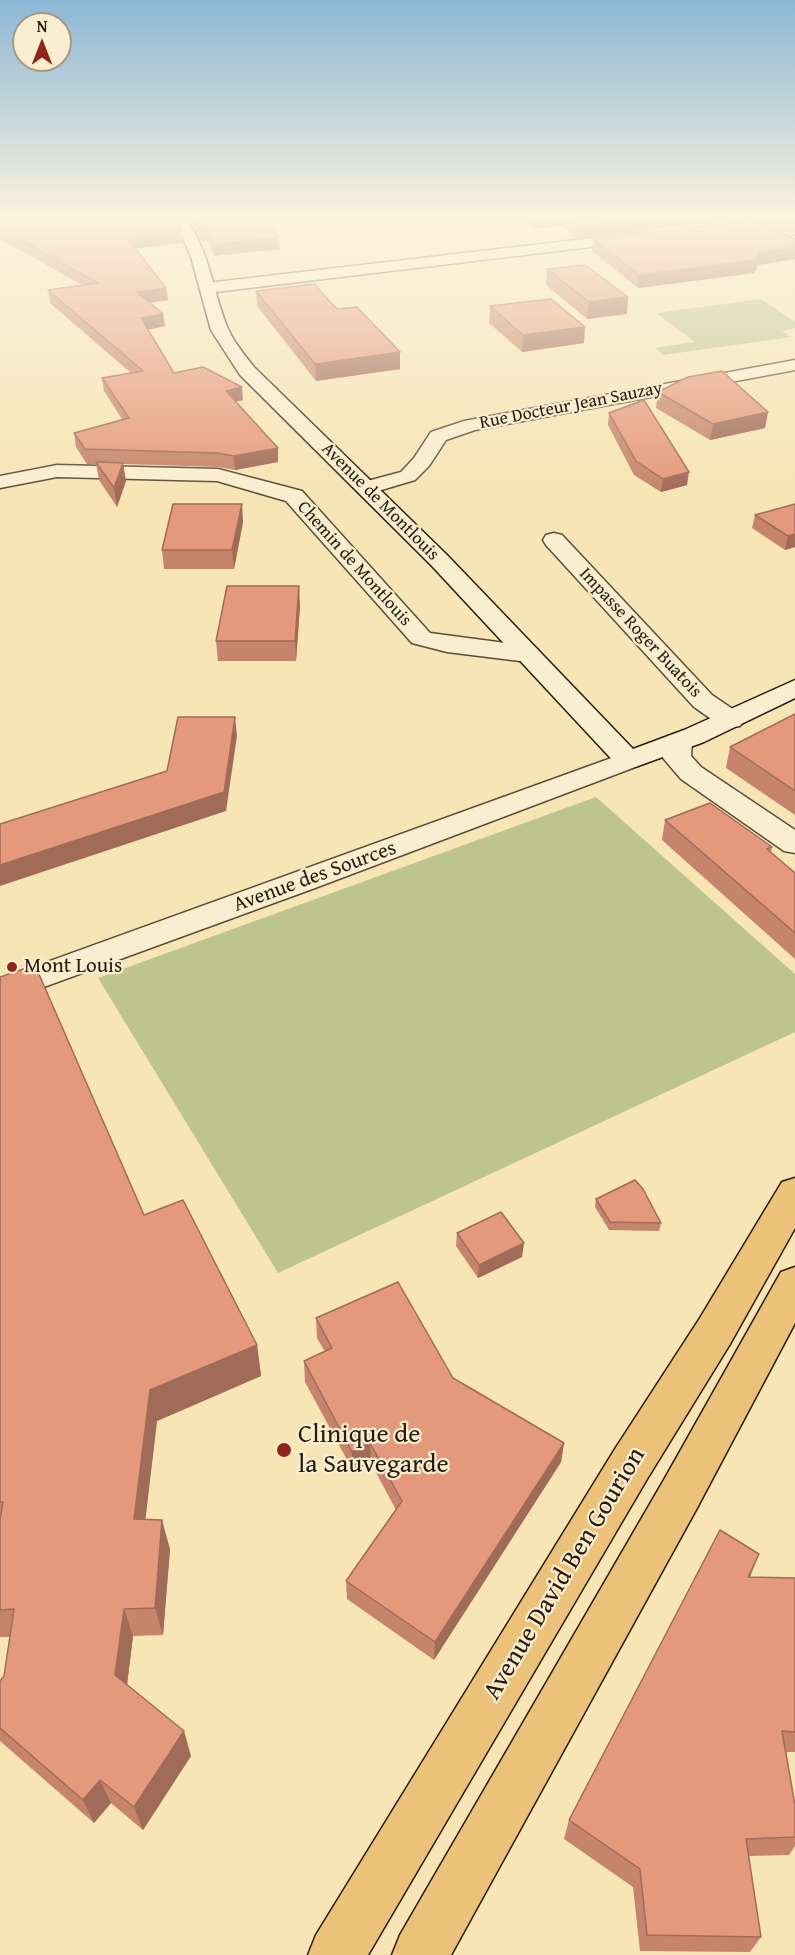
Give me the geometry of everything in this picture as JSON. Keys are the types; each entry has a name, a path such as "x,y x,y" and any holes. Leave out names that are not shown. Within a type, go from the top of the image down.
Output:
{"main road":[{"name":"Avenue David Ben Gourion","path":"336,1955 663,1412 715,1331 795,1193"},
{"path":"420,1955 681,1493 795,1284"}],"street":[{"name":"Avenue de Montlouis","path":"213,310 217,325 242,364 368,488 628,760"},
{"name":"Rue Docteur Jean Sauzay","path":"368,488 408,476 422,462 438,436 471,425 795,365"},
{"name":"Chemin de Montlouis","path":"0,482 57,471 218,475 294,496 421,638 447,644 528,654"},
{"name":"Impasse Roger Buatois","path":"554,540 703,701 731,720"},
{"name":"Avenue des Sources","path":"0,991 678,742 731,720 795,688"},
{"path":"678,742 677,758 692,773 795,844"}],"green space":[{"path":"677,310 778,310 795,322 795,328 782,331 791,337 663,355 655,348 695,342 656,313"},
{"path":"596,797 795,974 795,1032 278,1273 98,978"}],"building":[{"path":"72,310 159,310 163,314 141,318 174,373 203,367 242,387 226,391 278,448 234,456 217,453 85,449 74,433 129,418 102,378 143,371"},
{"path":"272,310 360,310 400,352 315,364"},
{"path":"495,310 565,310 585,327 523,335"},
{"path":"722,371 768,412 713,424 658,392 688,377"},
{"path":"644,400 689,472 663,479 636,461 609,413"},
{"path":"96,462 123,463 114,488"},
{"path":"173,504 242,504 232,550 162,550"},
{"path":"795,504 795,534 788,536 755,515"},
{"path":"227,586 299,586 295,641 216,641"},
{"path":"795,714 795,791 730,747"},
{"path":"178,717 235,717 224,792 0,865 0,824 167,771"},
{"path":"710,803 772,847 767,849 795,873 795,933 665,820"},
{"path":"35,965 144,1215 183,1200 257,1345 150,1390 134,1519 162,1520 155,1608 124,1609 115,1675 184,1731 134,1807 100,1780 83,1800 0,1728 0,1681 4,1676 14,1609 0,1610 0,1520 3,1502 0,1502 0,977"},
{"path":"635,1180 643,1189 661,1223 610,1222 596,1199"},
{"path":"501,1212 524,1243 479,1265 457,1233"},
{"path":"398,1282 453,1378 564,1443 435,1642 346,1581 402,1501 370,1443 352,1452 304,1361 332,1348 316,1318"},
{"path":"720,1530 759,1554 748,1577 795,1578 795,1732 782,1731 795,1805 795,1837 746,1839 761,1937 647,1935 640,1869 569,1820"}],"place":[{"name":"Mont Louis","path":"12,967"},
{"name":"Clinique de la Sauvegarde","path":"284,1450"}]}
